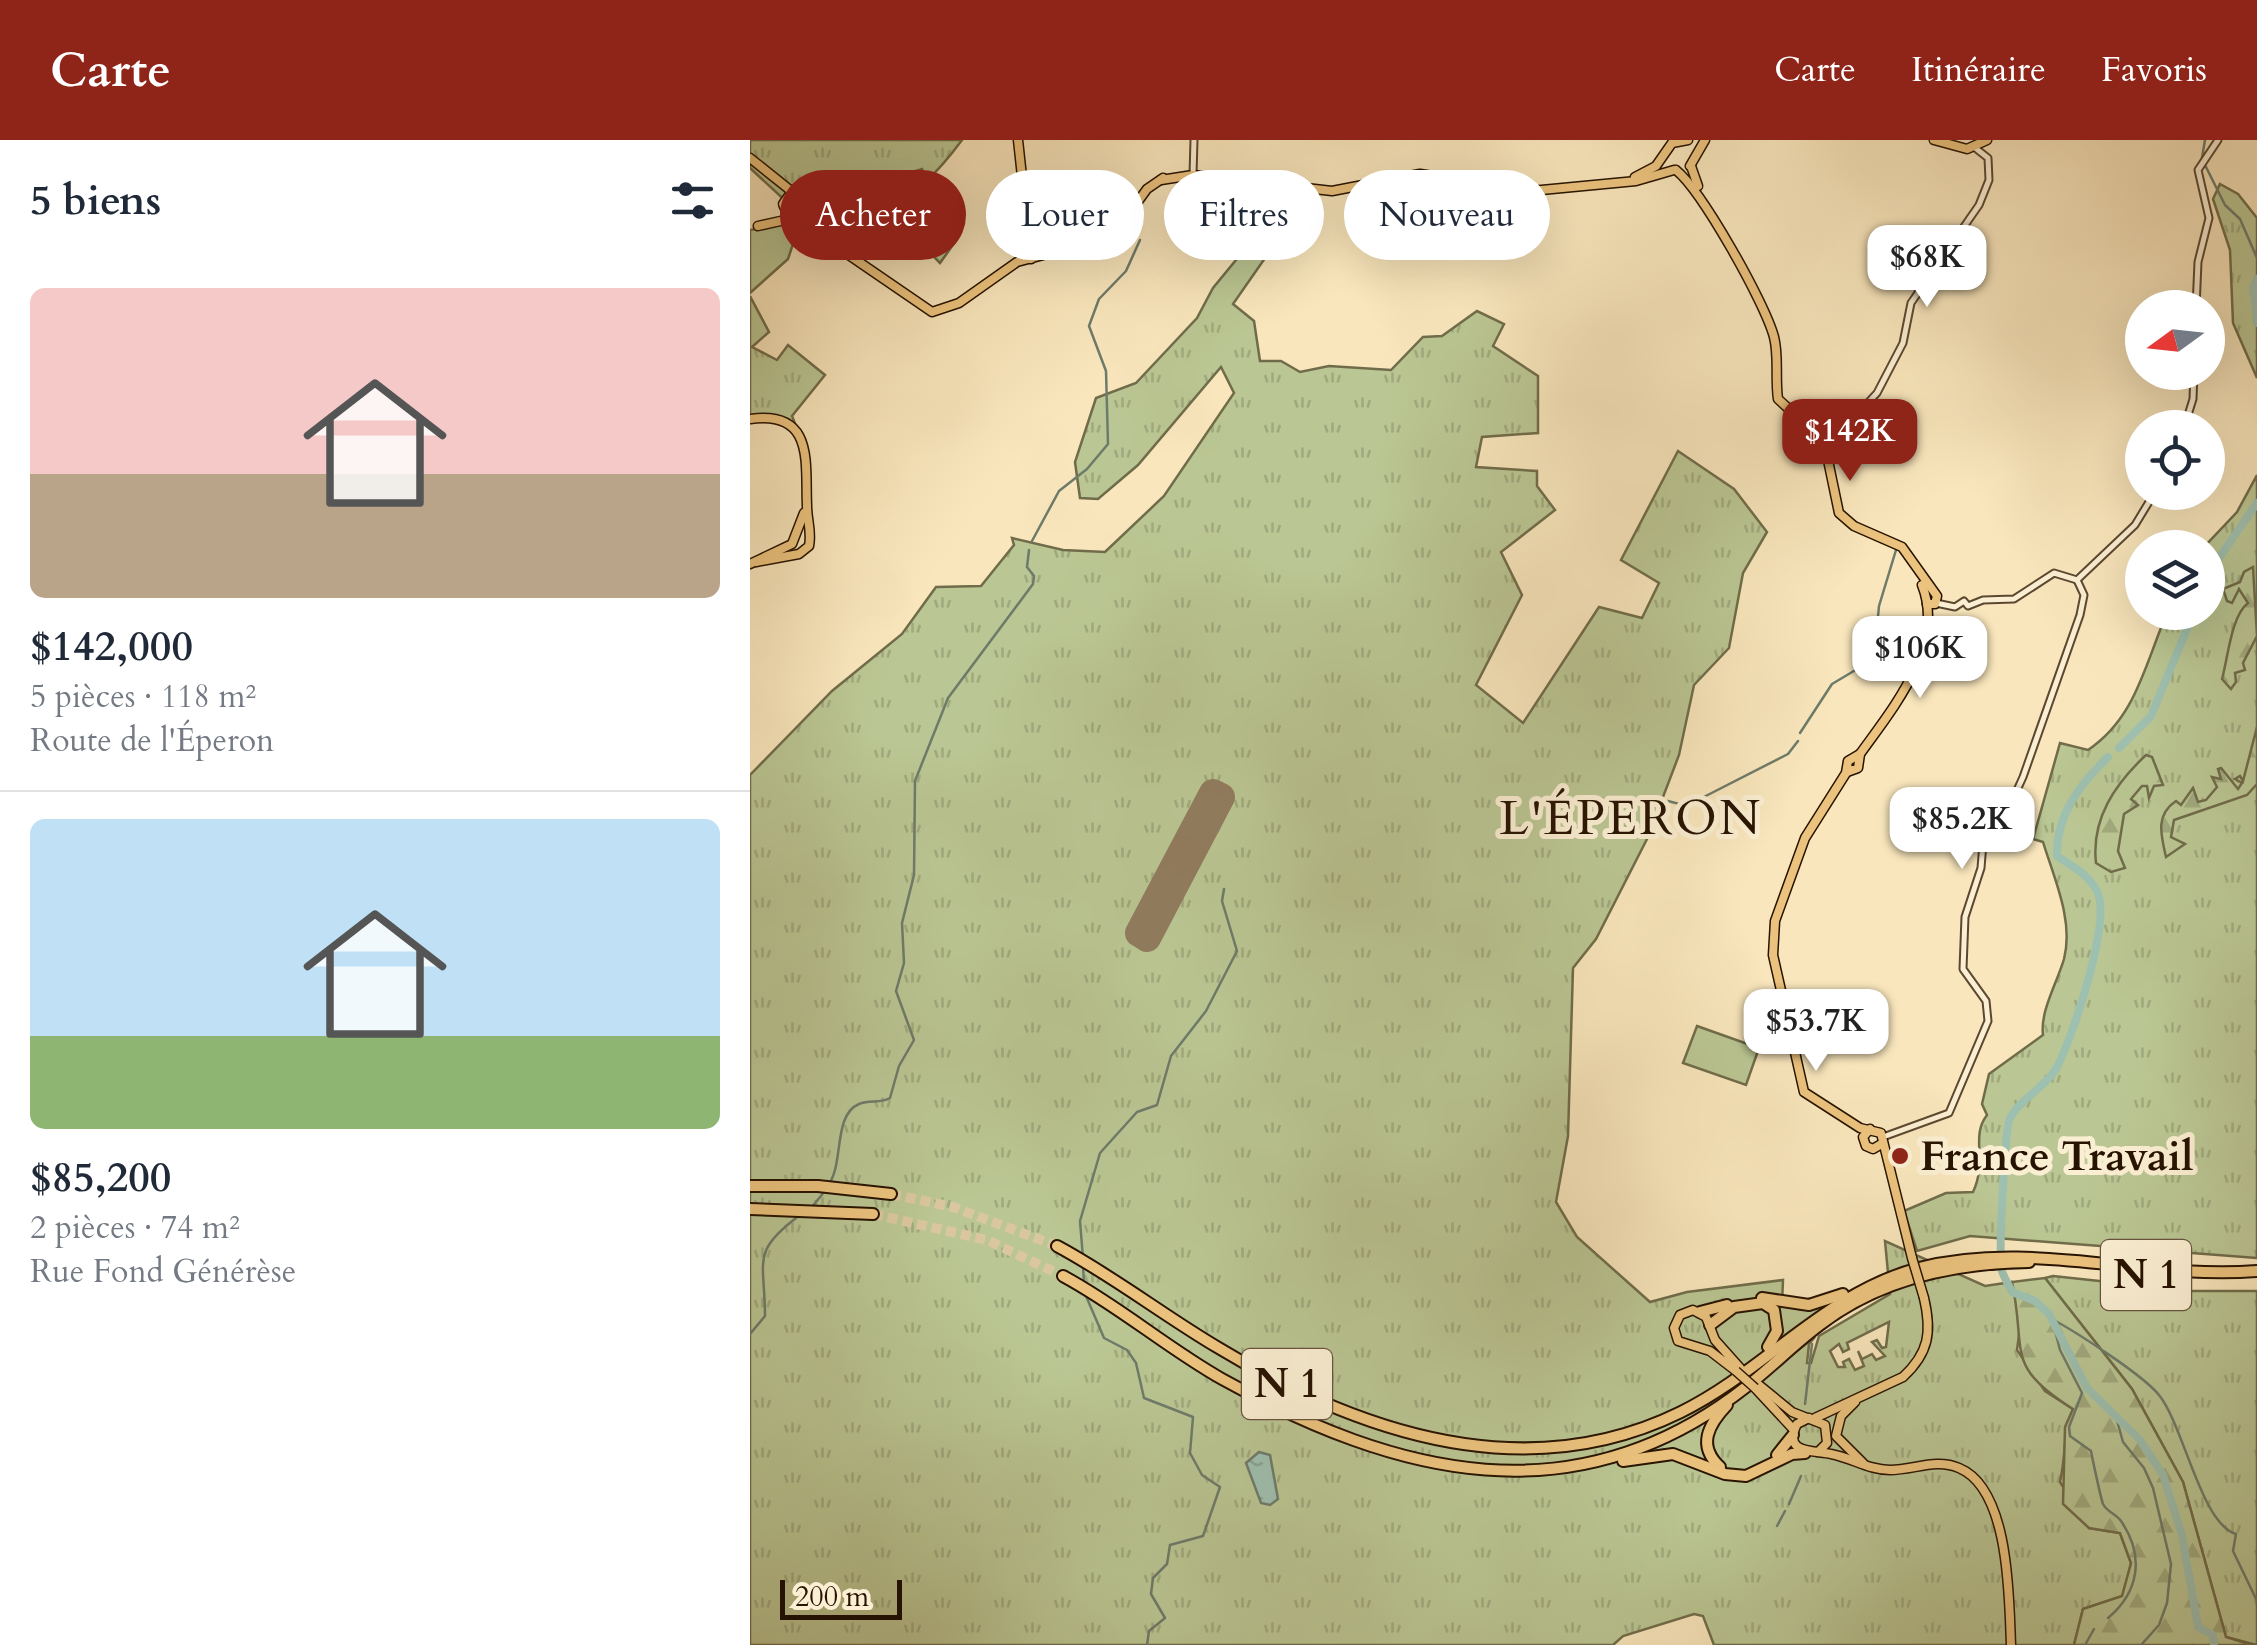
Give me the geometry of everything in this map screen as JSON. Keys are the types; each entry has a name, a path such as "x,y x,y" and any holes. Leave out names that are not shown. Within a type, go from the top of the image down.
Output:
{"highway":[{"path":"750,1186 891,1194"},
{"path":"750,1209 873,1214"},
{"name":"N 1","path":"1057,1246 1246,1365 1338,1409 1445,1444 1524,1450 1604,1440 1679,1413 1728,1385 1829,1308 1900,1274 1965,1262 2036,1258 2257,1274"},
{"name":"N 1","path":"1063,1276 1203,1367 1273,1404 1412,1459 1498,1474 1567,1467 1634,1450 1688,1426 1753,1387 1822,1323 1851,1305 1916,1277 1965,1262"},
{"path":"1700,1312 1752,1296 1816,1304 1900,1274"},
{"path":"1679,1413 1766,1350 1776,1337 1778,1322 1774,1310 1754,1301 1734,1307 1710,1328"},
{"path":"1753,1387 1710,1426 1708,1451 1717,1465 1735,1472 1759,1466 1783,1452 1793,1432"},
{"path":"1498,1474 1571,1472 1661,1452 1694,1458 1725,1474 1746,1476 1792,1454 1805,1453"}],"main road":[{"path":"1018,140 1018,170"},
{"path":"1324,190 1420,174 1531,192 1622,182 1675,170 1693,161 1704,140"},
{"path":"1934,140 1962,148 1987,140"},
{"path":"1622,182 1654,168 1672,143 1686,141 1774,336 1780,402 1820,435 1829,456 1839,513 1854,526 1904,550 1932,599 1907,686 1807,832 1772,934 1798,1079 1811,1100 1863,1138 1866,1146 1878,1138"},
{"path":"1665,153 1675,170 1694,186 1744,274"},
{"path":"750,160 780,182"},
{"path":"750,160 780,187"},
{"path":"1144,193 1164,178"},
{"path":"754,228 780,207"},
{"path":"754,228 780,223"},
{"path":"1721,234 1732,248"},
{"path":"856,260 926,310 951,308 987,281 1025,260"},
{"path":"987,281 1040,260"},
{"path":"750,419 774,419 800,436 808,457 800,533 792,544 753,563"},
{"path":"753,563 791,556 808,548 811,538 806,504"},
{"path":"800,533 811,538"},
{"path":"791,556 792,544"},
{"path":"1753,1387 1792,1412 1812,1418 1826,1417 1852,1398 1903,1377 1922,1356 1929,1331 1924,1298 1878,1138 1826,1110"},
{"path":"1863,1138 1878,1138"},
{"path":"1738,1370 1698,1346 1678,1341 1674,1328 1680,1315 1700,1312 1738,1370 1793,1432 1796,1446 1805,1453 1818,1452 1890,1470 1940,1464 1959,1468 1982,1486 2006,1564 2011,1645"},
{"path":"1698,1346 1710,1328"},
{"path":"1866,1465 1838,1441 1835,1430 1850,1407 1874,1388"},
{"path":"1818,1452 1852,1398"},
{"path":"1793,1432 1812,1418"},
{"path":"1812,1418 1866,1465"}],"street":[{"path":"2198,290 2209,218 2198,177 2218,140"},
{"path":"1192,141 1193,170"},
{"path":"1820,435 1866,406 1877,393 1903,343 1911,303 1979,206 1990,171 1988,158 1974,147"},
{"path":"2077,580 2135,525 2144,510"},
{"path":"1878,1138 1948,1113 1988,1021 1986,1002 1964,970 1965,917 1982,868 1984,838 2012,803 2084,595 2077,580 2054,573 2014,599 1983,600 1964,606 1932,599"}],"green space":[{"path":"750,140 962,140 937,170 780,170 780,196 750,168"},
{"path":"2220,184 2238,194 2257,218 2257,378 2233,323 2230,250 2213,199"},
{"path":"780,225 780,260 787,260 750,293 750,230"},
{"path":"1236,260 1264,260 1233,304 1254,321 1260,361 1281,361 1300,372 1329,366 1391,370 1423,337 1442,336 1477,311 1504,324 1493,346 1538,376 1538,433 1482,437 1476,467 1537,471 1537,486 1555,510 1501,552 1522,595 1476,685 1523,723 1599,607 1642,618 1659,583 1621,560 1678,451 1734,489 1767,532 1743,573 1729,648 1694,685 1679,755 1647,839 1596,939 1573,968 1568,1136 1556,1202 1577,1237 1650,1302 1687,1292 1783,1280 1782,1305 1802,1310 1832,1305 1785,1336 1794,1353 1815,1337 1809,1344 1807,1363 1811,1363 1819,1336 1890,1294 1885,1241 1985,1286 2012,1282 2021,1320 2017,1350 2045,1391 2073,1409 2060,1482 2089,1528 2120,1533 2131,1563 2123,1596 2083,1609 2074,1645 1714,1645 1703,1616 1694,1614 1623,1636 1613,1645 750,1645 750,775 832,691 902,634 936,587 981,586 1014,545 1012,538 1063,550 1105,552 1164,496 1234,393 1221,367 1138,465 1098,499 1080,498 1075,462 1096,398 1136,383 1197,318 1213,288","holes":["1889,1322 1886,1347 1882,1348 1877,1340 1872,1342 1885,1356 1876,1360 1872,1354 1862,1359 1858,1351 1864,1366 1855,1370 1849,1359 1843,1362 1845,1367 1838,1367 1830,1351 1839,1344 1843,1352 1849,1349 1847,1343"]},
{"path":"750,296 769,332 752,347 777,360 788,345 825,375 792,416 800,436 782,422 750,419"},
{"path":"2257,475 2257,1258 1970,1236 1917,1251 1904,1211 1946,1193 1973,1192 1979,1170 1980,1132 1987,1115 1982,1104 1989,1074 2043,1035 2046,1007 2064,959 2066,930 2043,842 2033,839 2060,743 2088,750 2118,722 2137,689 2160,630 2225,630 2225,530 2220,530 2237,512"},
{"path":"2253,567 2257,636 2243,663 2245,670 2235,673 2236,682 2231,689 2222,679 2234,627 2248,603 2239,589 2232,603 2227,601 2225,588 2240,582 2244,572"},
{"path":"2257,727 2257,784 2247,795 2174,820 2171,837 2185,844 2166,857 2161,833 2162,819 2169,807 2176,801 2181,805 2193,788 2198,802 2206,800 2217,787 2212,777 2221,779 2221,768 2238,789 2242,783 2235,779 2240,776 2243,781"},
{"path":"2146,755 2152,757 2163,785 2154,786 2149,798 2147,786 2142,786 2131,799 2138,805 2124,814 2118,851 2125,868 2111,872 2096,863 2101,817 2115,790"},
{"path":"1697,1026 1759,1048 1746,1085 1683,1063"},
{"path":"2045,1278 2192,1291 2257,1291 2257,1645 2226,1637 2183,1482 2132,1389"},
{"path":"2045,1278 2132,1389 2183,1482 2226,1637 2252,1645 2074,1645 2083,1609 2122,1596 2131,1563 2120,1533 2089,1528 2063,1504 2065,1427 2073,1409 2051,1394 2027,1368 2019,1341 2012,1282"}],"water":[{"path":"1259,1452 1270,1455 1278,1499 1270,1505 1261,1503 1246,1463"}],"waterway":[{"path":"2202,158 2205,140"},
{"path":"2205,165 2225,205 2240,219 2257,258"},
{"path":"1032,541 1059,491 1087,469 1108,444 1106,371 1089,326 1099,299 1126,271 1131,260"},
{"path":"2257,279 2253,287 2257,323"},
{"path":"2225,549 2257,503"},
{"path":"829,1184 845,1118 859,1104 890,1098 899,1066 914,1040 896,991 904,963 902,923 914,875 915,781 948,698 1033,584 1034,576 1027,567 1029,550"},
{"path":"1800,733 1832,684 1874,659 1879,606 1896,550"},
{"path":"2119,748 2151,716 2187,630"},
{"path":"1694,802 1788,754 1798,741"},
{"path":"2108,757 2079,789 2065,814 2058,841 2057,856 2084,875 2097,891 2099,926 2081,1005 2057,1067 2010,1118 2003,1194 2002,1271 2012,1292 2035,1301 2049,1314 2087,1388 2140,1440 2163,1475 2182,1535 2198,1627 2213,1635 2214,1645"},
{"path":"1642,828 1656,804 1668,801 1683,805"},
{"path":"1083,1258 1080,1221 1100,1153 1137,1112 1157,1105 1171,1056 1206,1011 1237,951 1222,901 1224,889"},
{"path":"811,1208 825,1191"},
{"path":"750,1334 765,1316 763,1269 767,1248 800,1215"},
{"path":"1083,1266 1084,1283"},
{"path":"1086,1296 1104,1338 1127,1350 1136,1363 1144,1398 1193,1417 1190,1453 1202,1475 1220,1487 1203,1536 1170,1545 1167,1564 1153,1578 1151,1594 1165,1618 1149,1631 1147,1645"},
{"path":"2052,1319 2092,1343 2159,1395 2203,1494 2224,1526 2236,1534 2233,1551 2257,1601"},
{"path":"2052,1319 2060,1350 2082,1393 2069,1427 2070,1436 2091,1451 2103,1504 2129,1534 2136,1560 2132,1585 2108,1618"},
{"path":"1805,1404 1812,1344"},
{"path":"2116,1417 2123,1442 2144,1468 2153,1488 2171,1564 2167,1603 2159,1625 2141,1645"},
{"path":"1789,1504 1801,1476"},
{"path":"1777,1526 1785,1511"},
{"path":"2085,1645 2094,1629"}],"runway":[{"path":"1213,793 1221,797 1147,938 1139,933 1213,793"}],"tunnel":[{"path":"891,1194 953,1207 1057,1246"},
{"path":"873,1214 987,1240 1063,1276"}],"place":[{"name":"France Travail","path":"1900,1156"}],"district":[{"name":"L'ÉPERON","path":"1631,818"}]}
